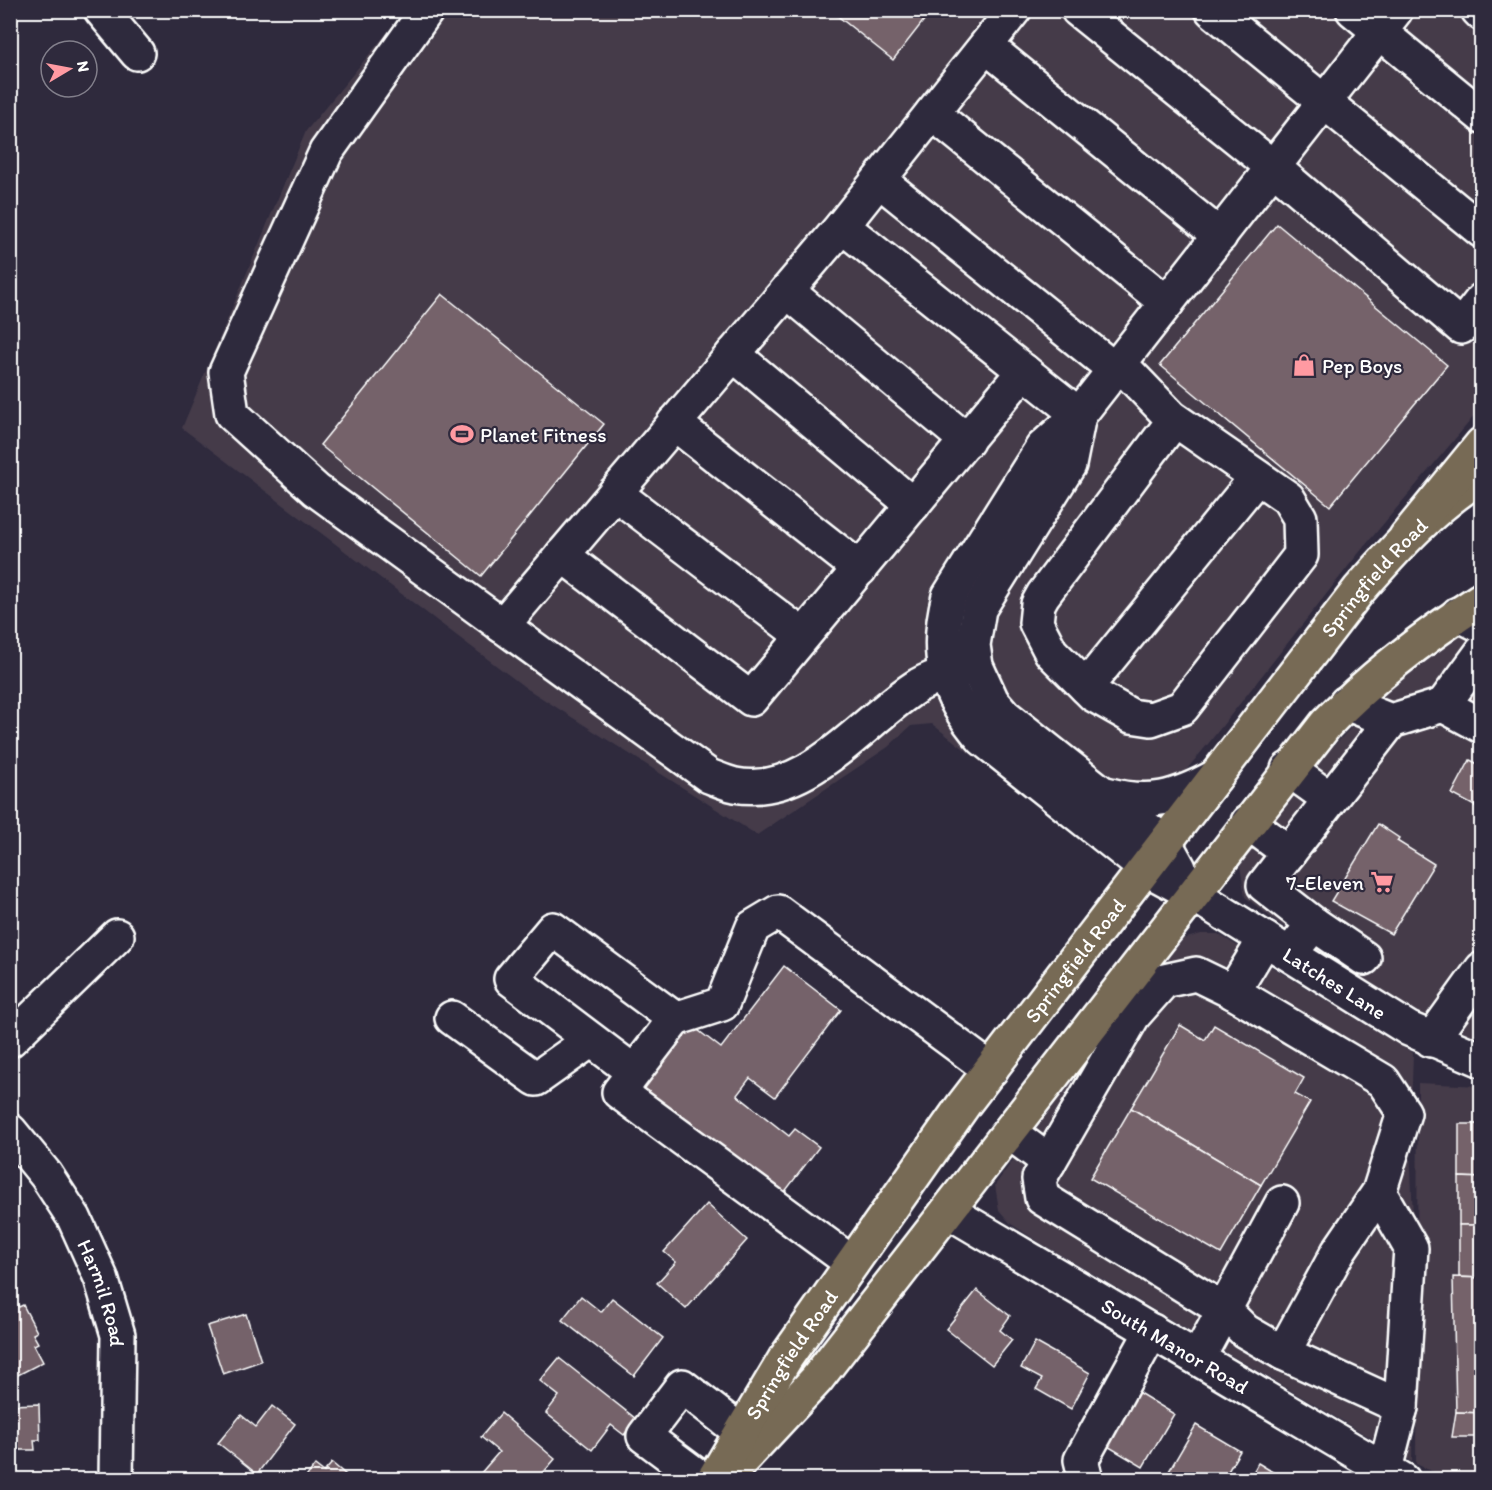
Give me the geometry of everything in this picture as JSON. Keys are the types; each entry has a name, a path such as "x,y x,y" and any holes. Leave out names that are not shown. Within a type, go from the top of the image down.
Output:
{"main road":[{"path":"1406,537 1482,444"},
{"name":"Springfield Road","path":"712,1479 785,1359 852,1263 991,1070 1145,868 1359,590 1406,537 1439,507 1482,476"},
{"name":"Springfield Road","path":"723,1479 816,1380 1010,1132 1123,1007 1193,894 1288,769 1346,703 1404,653 1474,613"}],"street":[{"path":"101,10 136,53"},
{"path":"427,10 326,152 226,372 231,414 316,490 709,776 735,785 763,786 786,782 809,770 897,700 921,684 960,670 973,645 979,609 1069,465 1079,416 1388,21"},
{"path":"502,626 842,226 1014,10"},
{"path":"1078,10 1274,167 1461,327 1482,300"},
{"path":"1212,10 1482,231"},
{"path":"1353,10 1388,21 1482,116"},
{"path":"1478,10 1482,14"},
{"path":"986,46 1220,236"},
{"path":"932,113 1167,303"},
{"path":"879,180 1118,367 1171,417 1288,498 1300,518 1300,555 1182,708 1151,719 1131,716 1094,695 1051,652 1036,623 1038,603 1169,427 1171,417"},
{"path":"842,226 1079,416"},
{"path":"787,291 967,441"},
{"path":"733,354 913,505"},
{"path":"562,555 751,699 1024,371"},
{"path":"674,423 860,568"},
{"path":"1086,687 1257,477"},
{"path":"615,493 803,636"},
{"path":"1364,958 1314,924 1264,885 1391,721 1443,705 1482,652"},
{"path":"960,670 1005,716 1165,843"},
{"name":"Latches Lane","path":"960,670 954,699 966,720 983,739 1145,868 1193,894 1431,1040 1482,1060"},
{"path":"1346,703 1391,721"},
{"path":"1443,705 1482,726"},
{"path":"1288,769 1330,800"},
{"path":"1101,792 1124,799 1155,800 1187,792 1215,777"},
{"path":"1248,822 1289,853"},
{"name":"Latches Lane","path":"1165,843 1193,894"},
{"path":"852,1263 619,1092 675,1020 722,1004 753,927 778,912 991,1070"},
{"path":"1233,992 1277,946 1314,924"},
{"path":"634,1072 511,980 553,929 675,1020"},
{"path":"10,1040 117,936"},
{"path":"1431,1040 1482,969"},
{"path":"1283,1353 1338,1252 1379,1192 1404,1113 1383,1081 1233,992 1196,974 1164,981 1123,1007 1039,1179 1042,1198 1224,1310 1245,1331 1283,1353 1401,1407"},
{"path":"452,1018 536,1079 591,1040"},
{"name":"Harmil Road","path":"10,1131 46,1175 74,1218 101,1278 110,1306 118,1335 116,1479"},
{"path":"1010,1132 1049,1162"},
{"path":"1379,1192 1411,1248 1401,1407 1394,1474"},
{"path":"1198,1358 1282,1203"},
{"name":"South Manor Road","path":"948,1210 1394,1474"},
{"path":"1086,1479 1081,1460 1152,1331"},
{"path":"703,1479 644,1436 682,1386 741,1432"}],"shaded area":[{"path":"405,11 1481,11 1481,408 1358,554 1208,744 1109,862 932,724 911,726 888,747 757,835 526,688 182,428 306,131"},
{"path":"1481,619 1481,1045 1472,1044 1405,1008 1274,920 1245,897 1240,866 1291,791 1380,697 1445,640"},
{"path":"1201,934 1218,934 1413,1053 1410,1145 1414,1243 1412,1462 1042,1244 1011,1224 999,1210 995,1185 1068,1084 1183,939"},
{"path":"1418,1083 1481,1086 1481,1479 1449,1479 1416,1464"}],"building":[{"path":"830,10 932,10 893,60"},
{"name":"Pep Boys","path":"1277,224 1447,365 1330,506 1160,365"},
{"name":"Planet Fitness","path":"442,294 604,424 481,576 320,445"},
{"path":"1482,668 1482,710 1464,702"},
{"path":"1470,760 1482,766 1482,810 1452,794"},
{"name":"7-Eleven","path":"1378,824 1399,838 1397,841 1434,864 1391,934 1331,901"},
{"path":"784,966 841,1010 775,1097 750,1078 737,1095 789,1136 795,1129 819,1147 777,1202 759,1175 701,1130 694,1140 636,1095 690,1024 721,1048"},
{"path":"1180,1025 1205,1040 1214,1025 1304,1078 1295,1094 1310,1102 1261,1185 1131,1108"},
{"path":"1131,1108 1261,1185 1221,1254 1090,1178"},
{"path":"1459,1124 1482,1124 1482,1178 1459,1177"},
{"path":"1459,1177 1482,1178 1482,1225 1459,1225"},
{"path":"707,1204 747,1240 686,1309 657,1283 676,1262 664,1252"},
{"path":"1459,1225 1482,1225 1482,1278 1459,1277"},
{"path":"1453,1277 1482,1278 1482,1413 1456,1412"},
{"path":"977,1290 1010,1316 1000,1330 1012,1340 992,1365 946,1329"},
{"path":"581,1296 601,1312 612,1298 663,1338 634,1376 562,1320"},
{"path":"14,1298 19,1307 23,1305 37,1332 33,1334 38,1343 34,1345 43,1362 16,1376 10,1366 10,1300"},
{"path":"246,1314 261,1361 223,1374 207,1326"},
{"path":"1035,1342 1090,1373 1071,1409 1036,1389 1042,1379 1021,1368"},
{"path":"559,1358 636,1419 624,1435 611,1425 592,1450 546,1413 559,1396 540,1381"},
{"path":"1131,1388 1174,1414 1143,1467 1099,1441"},
{"path":"39,1404 40,1440 34,1440 35,1450 10,1450 10,1405"},
{"path":"272,1406 295,1424 257,1474 218,1443 241,1415 256,1427"},
{"path":"1456,1412 1482,1413 1482,1437 1452,1437"},
{"path":"501,1413 555,1459 537,1480 487,1480 480,1474 499,1452 481,1437"},
{"path":"1196,1425 1240,1451 1223,1480 1168,1480 1165,1478"},
{"path":"332,1463 352,1480 304,1480 315,1465 324,1472"},
{"path":"1258,1463 1286,1480 1249,1480"}],"place":[{"name":"Pep Boys","path":"1304,365"},
{"name":"Planet Fitness","path":"462,434"},
{"name":"7-Eleven","path":"1382,882"}]}
